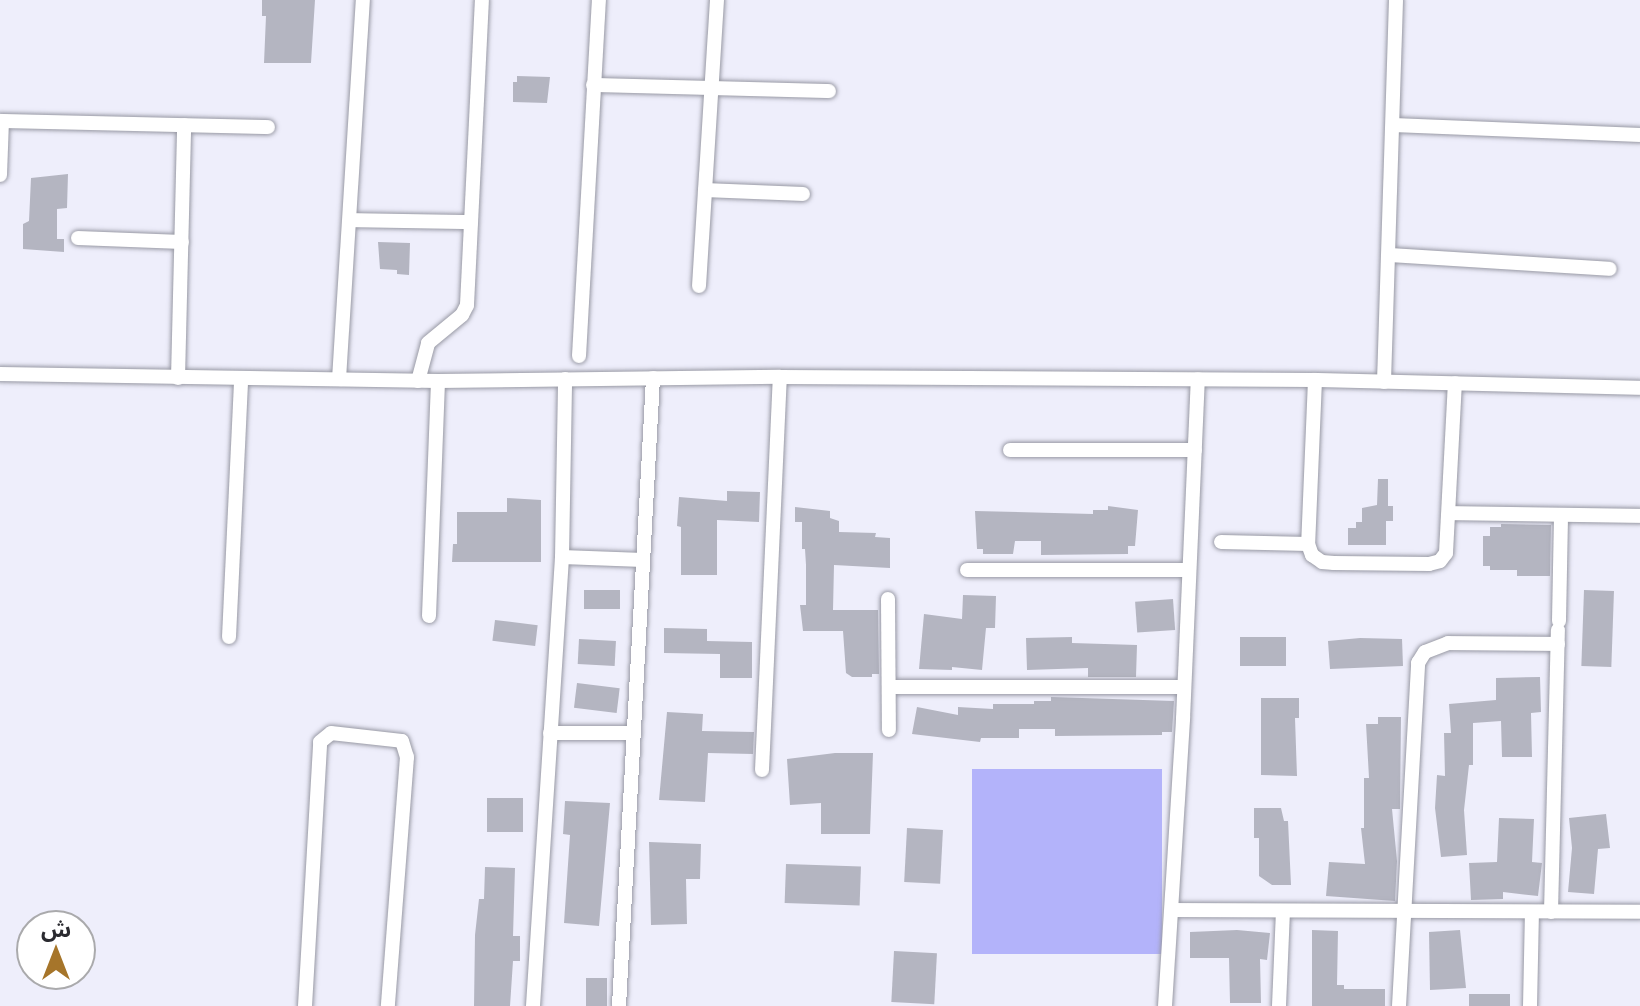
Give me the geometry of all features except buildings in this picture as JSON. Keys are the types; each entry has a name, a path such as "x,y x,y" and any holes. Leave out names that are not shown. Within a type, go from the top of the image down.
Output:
{"street":[{"path":"339,379 363,0"},
{"path":"418,381 428,343 465,310 482,0"},
{"path":"579,356 599,0"},
{"path":"699,286 717,0"},
{"path":"1384,382 1396,0"},
{"path":"593,85 829,91"},
{"path":"0,175 1,121 268,127"},
{"path":"178,378 184,125"},
{"path":"1394,125 1640,135"},
{"path":"705,190 803,194"},
{"path":"351,220 471,222"},
{"path":"78,238 182,242"},
{"path":"1389,255 1610,269"},
{"path":"0,374 418,381 780,377 1198,379 1640,388"},
{"path":"762,770 780,377"},
{"path":"229,637 241,378"},
{"path":"619,1006 653,378"},
{"path":"533,1006 562,557 565,379"},
{"path":"1165,1006 1198,379"},
{"path":"1315,380 1308,544 1312,555 1322,562 1429,564 1440,561 1446,553 1455,383"},
{"path":"429,616 438,381"},
{"path":"1010,450 1195,450"},
{"path":"1450,513 1640,516"},
{"path":"1551,912 1561,515"},
{"path":"1221,542 1308,544"},
{"path":"562,557 643,560"},
{"path":"967,570 1189,570"},
{"path":"888,599 889,730"},
{"path":"1399,1006 1418,663 1425,652 1448,643 1558,632"},
{"path":"889,687 1184,687"},
{"path":"305,1006 320,742 331,733 402,741 407,757 388,1006"},
{"path":"550,733 634,733"},
{"path":"1172,910 1640,912"},
{"path":"1279,1006 1283,911"},
{"path":"1530,1006 1532,912"}],"shaded area":[{"path":"972,769 1162,769 1162,954 972,954"}]}
